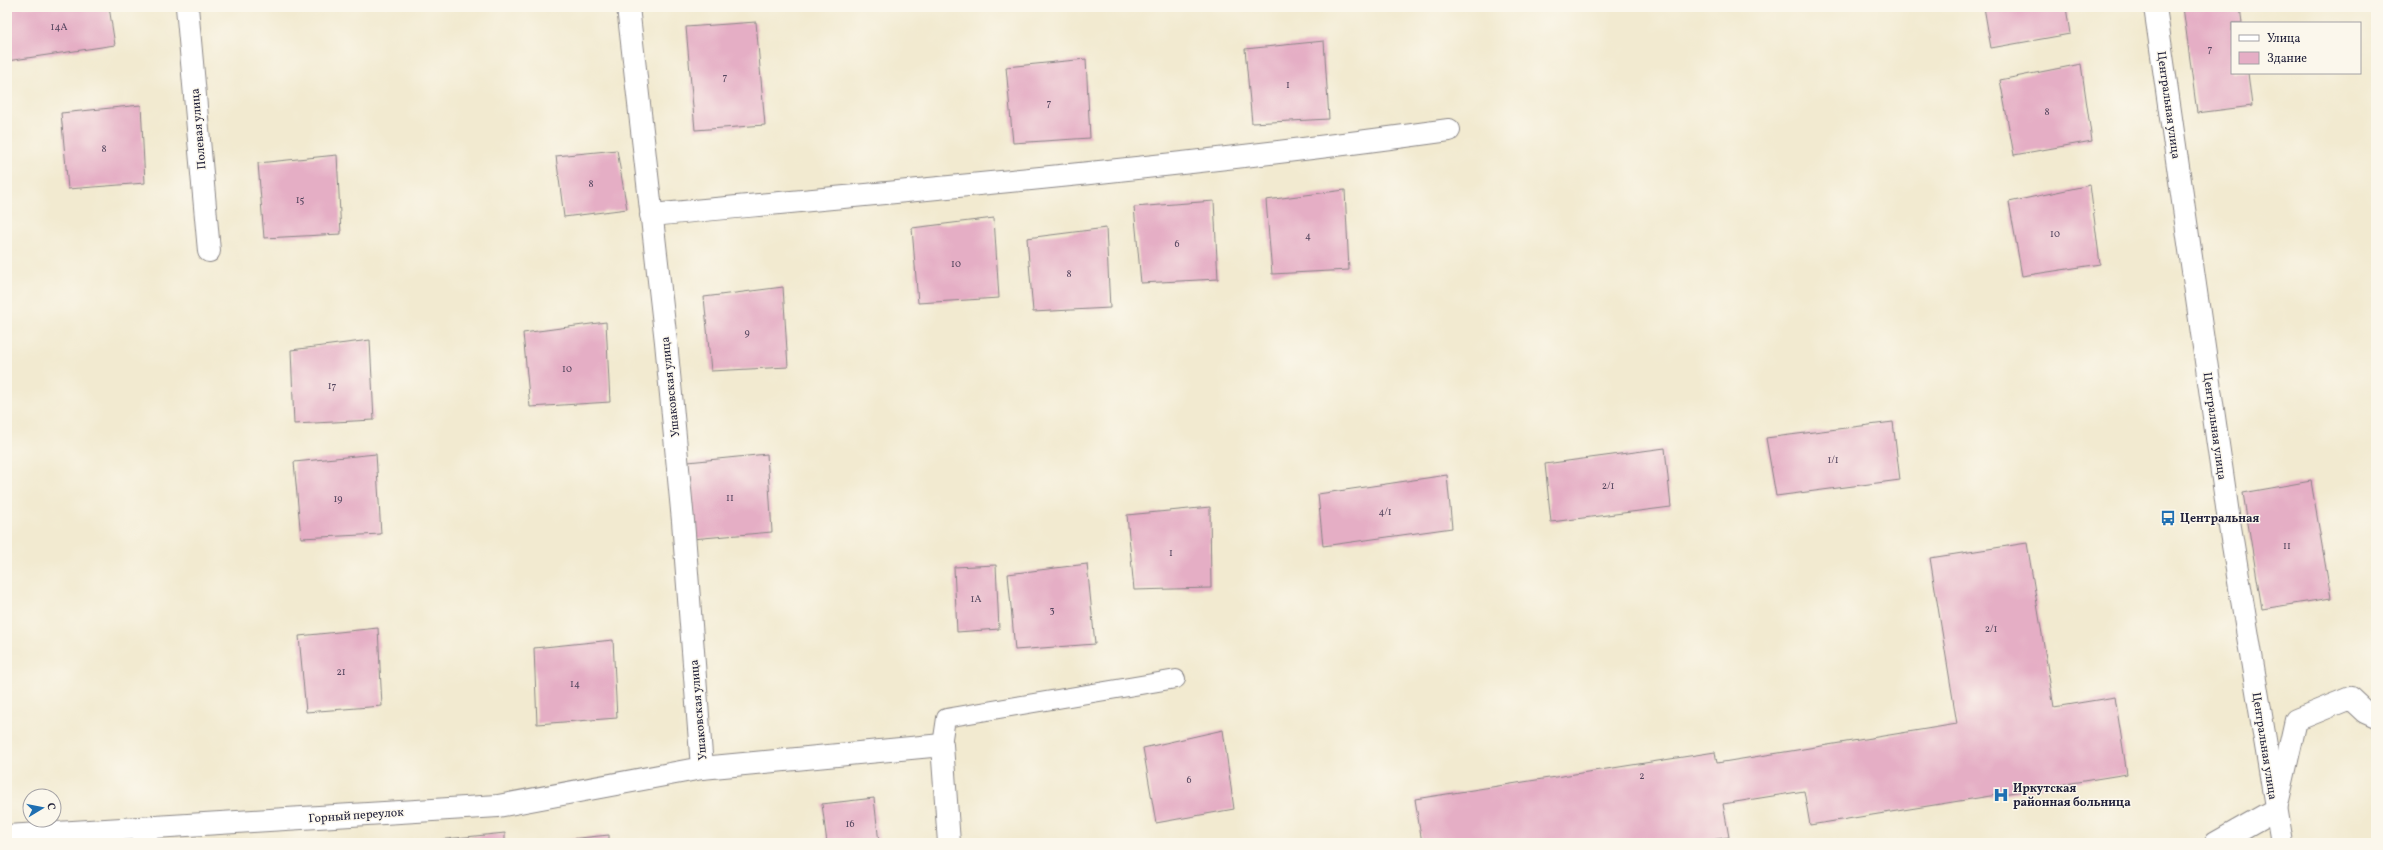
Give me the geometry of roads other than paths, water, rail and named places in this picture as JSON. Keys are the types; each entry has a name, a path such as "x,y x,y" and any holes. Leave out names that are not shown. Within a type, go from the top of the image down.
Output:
{"street":[{"name":"Полевая улица","path":"187,7 209,252"},
{"name":"Ушаковская улица","path":"628,7 682,513 702,768"},
{"name":"Центральная улица","path":"2155,7 2229,521 2282,843"},
{"path":"651,215 1065,175 1332,146 1448,130"},
{"path":"2216,843 2276,809 2296,720 2350,698 2365,712 2376,717"},
{"path":"942,745 949,843"},
{"name":"Горный переулок","path":"7,836 498,806 702,768 942,745"}],"lane":[{"path":"942,745 946,718 1176,679"}],"place":[{"name":"Центральная","path":"2168,518"},
{"name":"Иркутская районная больница","path":"2001,795"}]}
